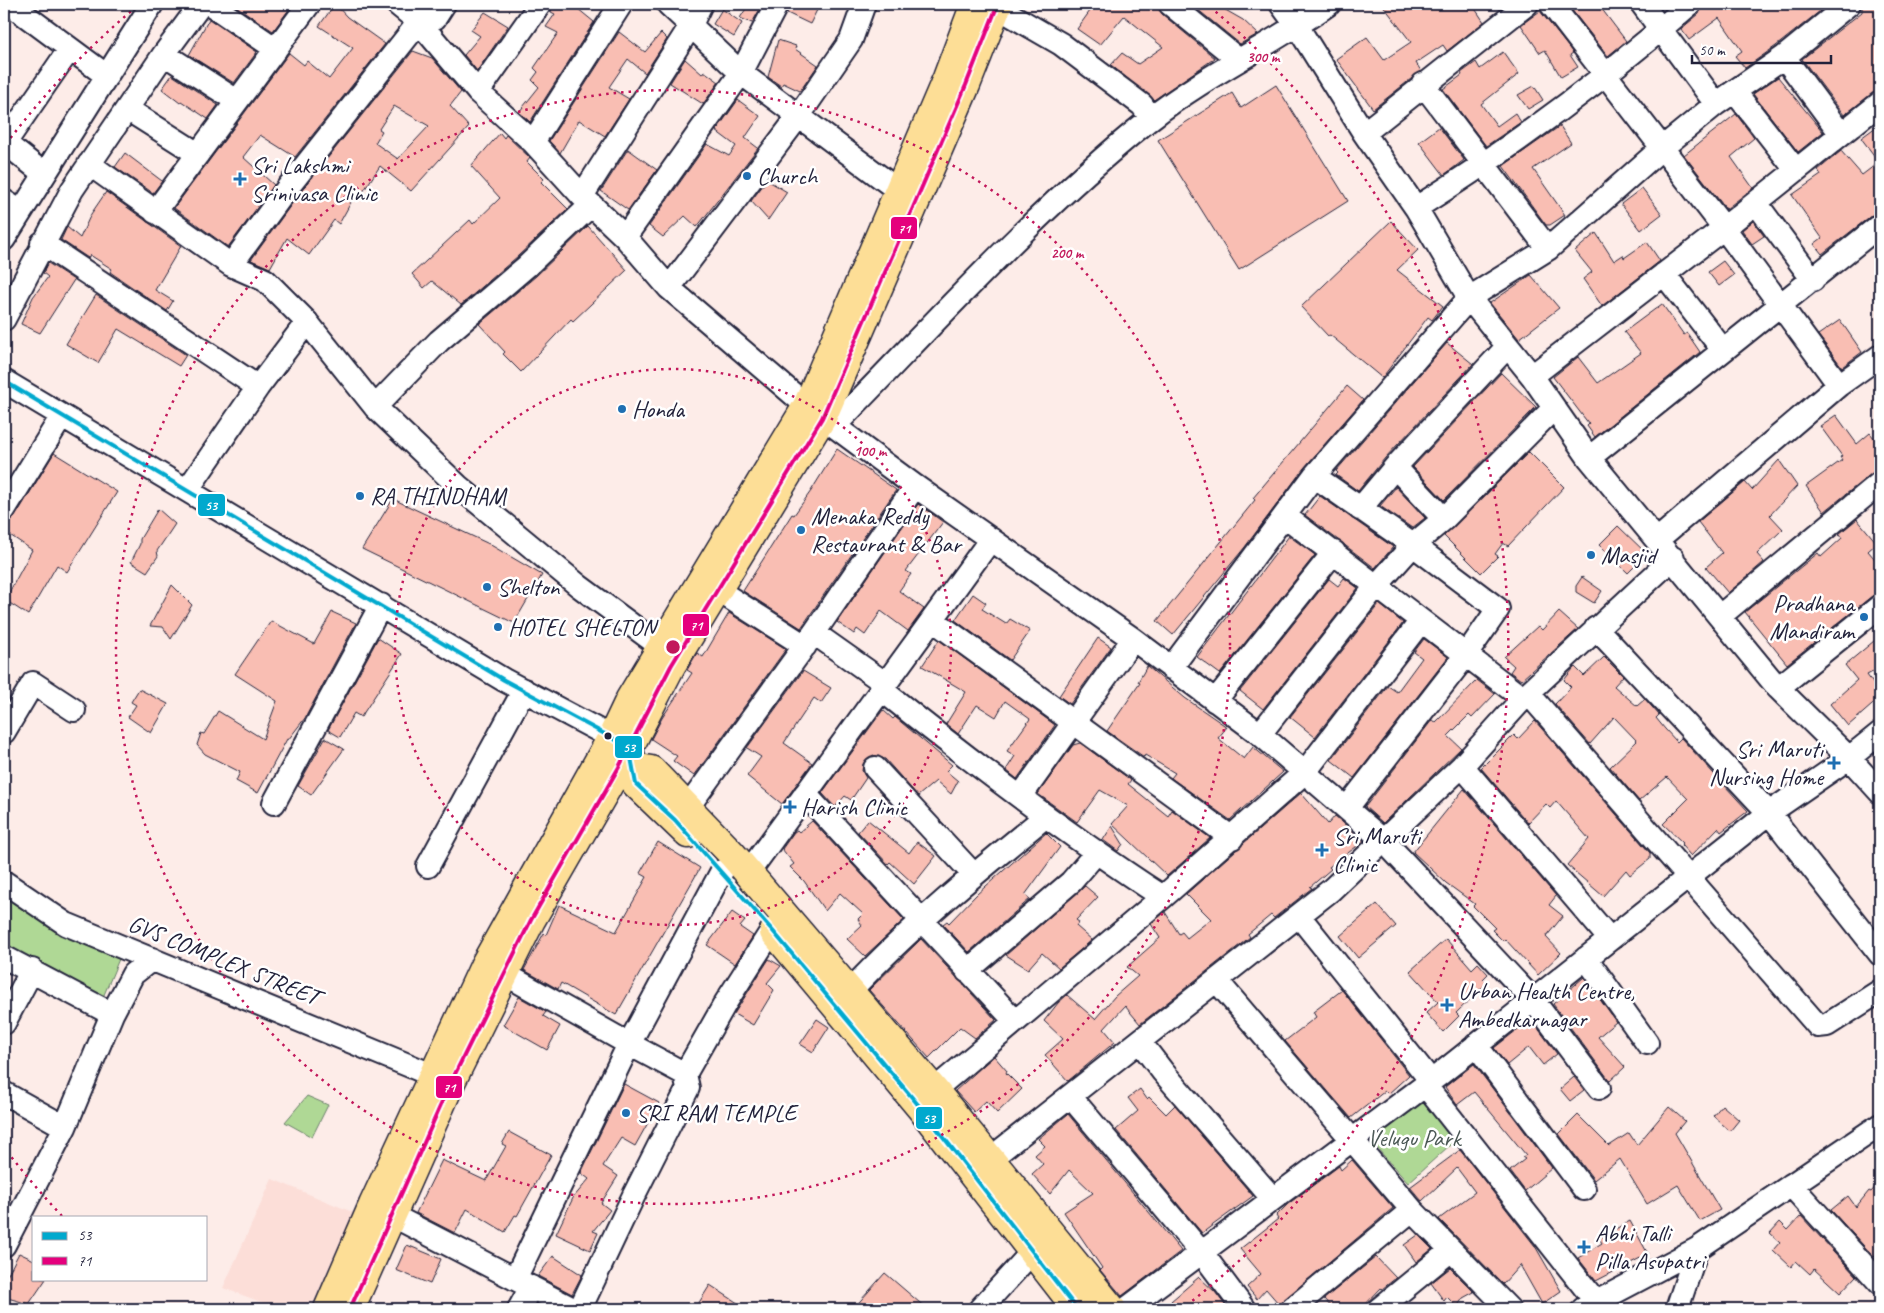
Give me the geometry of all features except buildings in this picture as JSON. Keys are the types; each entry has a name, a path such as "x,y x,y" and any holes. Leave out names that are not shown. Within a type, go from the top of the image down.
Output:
{"main road":[{"path":"990,5 947,78 899,191 815,412 660,646 630,699 625,750 636,784 735,872 850,991 934,1090 1112,1309"},
{"path":"328,1309 382,1209 530,920 671,666 719,591 815,412 966,85 990,5"},
{"path":"625,750 651,770 688,807 735,872 772,930 920,1107 1077,1309"},
{"path":"350,1309 382,1209 432,1075 485,964 625,750"}],"street":[{"path":"4,319 42,243 72,190 164,54 201,4"},
{"path":"210,4 276,49"},
{"path":"155,212 309,4"},
{"path":"397,4 419,22 478,92 533,142 586,201 625,237 669,288 815,412 915,486 1133,639 1260,734 1384,841 1533,1000 1599,1088"},
{"path":"231,265 289,186 419,22 435,18 444,4"},
{"path":"478,92 540,4"},
{"path":"533,142 621,4"},
{"path":"668,4 690,27 741,73 899,191"},
{"path":"375,407 438,341 527,266 586,201 690,27 701,4"},
{"path":"625,237 741,73 777,4"},
{"path":"669,288 798,117 851,40 864,4"},
{"path":"1170,4 1239,60"},
{"path":"1281,4 1416,208 1469,298 1532,376 1553,409 1589,458 1778,688 1849,758 1880,792"},
{"path":"815,412 843,417 1001,254 1070,188 1151,118 1329,4"},
{"path":"1364,132 1527,4"},
{"path":"1551,4 1724,228 1839,385"},
{"path":"1642,4 1716,104"},
{"path":"1416,208 1484,166 1607,75 1690,4"},
{"path":"1171,668 1314,476 1469,298 1548,249 1662,148 1716,104 1736,92 1784,57 1849,4"},
{"path":"4,239 12,206 43,173 107,76 148,5"},
{"path":"990,5 1068,50 1142,106 1151,118"},
{"path":"18,10 69,50 107,76"},
{"path":"43,173 4,142 69,50"},
{"path":"164,54 237,101"},
{"path":"1784,57 1841,134"},
{"path":"1423,84 1548,249"},
{"path":"1736,92 1796,170"},
{"path":"1532,376 1756,203 1880,103"},
{"path":"127,108 198,154"},
{"path":"89,164 231,265 265,280 307,322 375,407 458,486 579,586 660,646"},
{"path":"1756,203 1814,280"},
{"path":"1589,458 1723,350 1814,280 1880,225"},
{"path":"42,243 258,387"},
{"path":"1664,274 1723,350"},
{"path":"188,489 258,387 307,322"},
{"path":"1360,510 1395,467 1507,347"},
{"path":"1657,540 1839,385 1880,356"},
{"path":"4,381 625,750"},
{"path":"1260,734 1376,585 1414,545 1444,519 1553,409"},
{"path":"4,510 62,416"},
{"path":"1395,467 1444,519"},
{"path":"1314,476 1360,510 1414,545 1498,609 1466,655 1347,808"},
{"path":"1720,616 1880,483"},
{"path":"688,807 810,640 915,486"},
{"path":"1285,516 1517,694 1528,693"},
{"path":"519,1309 523,1283 629,1044 735,872 805,794 991,539"},
{"path":"1215,701 1334,552"},
{"path":"990,1160 1331,890 1462,766 1528,693 1673,558"},
{"path":"719,591 879,679 882,690 938,736 1096,853 1163,898"},
{"path":"274,803 381,605"},
{"path":"1778,688 1880,606"},
{"path":"933,620 1232,838"},
{"path":"934,1090 1163,898 1306,772 1421,621"},
{"path":"1596,628 1769,813 1880,954"},
{"path":"1021,796 1133,639"},
{"path":"4,732 34,683 74,710"},
{"path":"428,866 524,690"},
{"path":"1528,693 1818,1026 1827,1025 1880,991"},
{"path":"1126,1309 1428,1083 1769,813 1849,758 1880,733"},
{"path":"1462,766 1609,938"},
{"path":"875,768 974,875"},
{"path":"805,794 1015,1021"},
{"path":"850,991 923,920 1046,816"},
{"path":"967,971 1071,882 1096,853"},
{"name":"GVS COMPLEX STREET","path":"4,882 66,924 432,1075"},
{"path":"1299,916 1428,1083 1589,1306 1697,1249 1880,1125"},
{"path":"580,1309 634,1195 688,1088 686,1074 731,994 772,930"},
{"path":"4,957 32,970 112,1014"},
{"path":"1586,958 1647,1043"},
{"path":"4,1245 65,1127 112,1014 133,974 152,959"},
{"path":"4,1023 32,970"},
{"path":"503,973 686,1074"},
{"path":"1217,981 1351,1141 1412,1210 1450,1251 1509,1309"},
{"path":"1140,1042 1273,1199"},
{"path":"1476,1045 1584,1189"},
{"path":"4,1093 65,1127"},
{"path":"1070,1096 1202,1253 1244,1309"},
{"path":"1791,1184 1876,1271"},
{"path":"382,1209 573,1309"},
{"path":"1292,1309 1412,1210"},
{"path":"1677,1309 1697,1249"},
{"path":"980,1309 1032,1251"},
{"path":"1379,1309 1450,1251"}],"shaded area":[{"path":"272,1179 367,1218 328,1309 280,1309 223,1288"}],"green space":[{"path":"4,879 124,947 101,1002 4,956"},
{"name":"Velugu Park","path":"1419,1093 1459,1137 1408,1183 1368,1138"},
{"path":"307,1096 328,1105 312,1137 285,1122"}],"transit line":[{"name":"71","path":"350,1309 451,1082 531,920 619,767 671,666 822,418 966,85 998,4"},
{"name":"53","path":"4,381 504,680 629,747 636,784 675,820 772,930 920,1107 1077,1309"}],"place":[{"name":"Church","path":"747,176"},
{"name":"Sri Lakshmi Srinivasa Clinic","path":"240,179"},
{"name":"Honda","path":"622,409"},
{"name":"RA THINDHAM","path":"360,496"},
{"name":"Menaka Reddy Restaurant & Bar","path":"801,530"},
{"name":"Masjid","path":"1591,555"},
{"name":"Shelton","path":"487,587"},
{"name":"Pradhana Mandiram","path":"1864,617"},
{"name":"HOTEL SHELTON","path":"498,627"},
{"name":"Sri Maruti Nursing Home","path":"1834,763"},
{"name":"Harish Clinic","path":"790,807"},
{"name":"Sri Maruti Clinic","path":"1322,850"},
{"name":"Urban Health Centre, Ambedkarnagar","path":"1447,1005"},
{"name":"SRI RAM TEMPLE","path":"626,1113"},
{"name":"Abhi Talli Pilla Asupatri","path":"1584,1247"}]}
